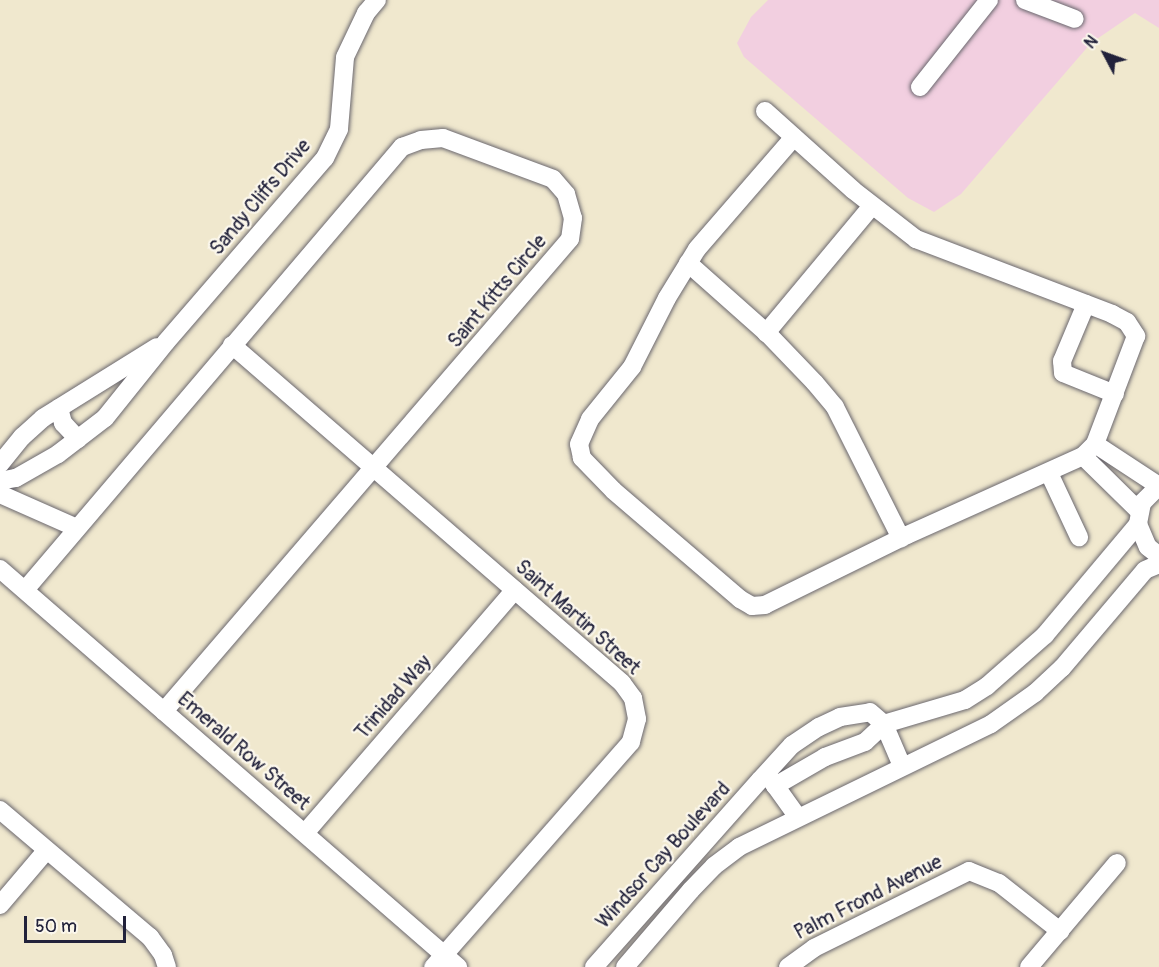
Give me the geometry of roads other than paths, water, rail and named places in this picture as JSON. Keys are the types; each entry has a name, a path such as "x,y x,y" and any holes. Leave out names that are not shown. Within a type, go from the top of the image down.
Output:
{"street":[{"name":"Sandy Cliffs Drive","path":"0,481 16,478 58,454 105,418 166,342 325,158 339,129 345,57 366,13 377,0"},
{"path":"920,87 989,0"},
{"path":"1025,0 1075,19"},
{"path":"765,111 872,206 916,239 1127,322 1136,336 1115,394 1089,450 1049,473 901,538 765,605 752,606 613,490 582,458 579,444 581,433 632,367 688,262 794,137"},
{"name":"Saint Kitts Circle","path":"25,590 402,147 421,140 444,138 553,179 566,194 573,218 570,239 375,469 164,711"},
{"path":"766,333 872,206"},
{"path":"688,262 766,333 835,407 901,538"},
{"path":"1086,304 1062,361 1063,373 1115,394"},
{"name":"Sandy Cliffs Drive","path":"0,464 22,437 59,408 166,342"},
{"name":"Saint Martin Street","path":"232,345 622,683 633,698 638,719 631,742 439,961"},
{"path":"59,408 63,423 78,439"},
{"path":"1089,450 1159,486"},
{"path":"1089,450 1138,518 1148,547 1159,555"},
{"path":"1049,473 1079,537"},
{"name":"Windsor Cay Boulevard","path":"771,779 865,742 884,724 965,700 1009,670 1046,635 1138,518 1149,494 1159,486"},
{"path":"0,494 77,528"},
{"path":"625,967 714,866 739,846 991,723 1035,693 1062,668 1145,570 1159,564"},
{"name":"Emerald Row Street","path":"0,569 305,833 439,961 458,967"},
{"name":"Trinidad Way","path":"305,833 515,590"},
{"name":"Windsor Cay Boulevard","path":"594,967 771,779 792,745 819,727 840,717 870,712 884,724"},
{"path":"884,724 902,766"},
{"path":"771,779 797,816"},
{"path":"0,810 150,938 163,955 167,967"},
{"path":"0,905 46,851"},
{"path":"1029,967 1117,863"},
{"name":"Palm Frond Avenue","path":"788,967 814,948 969,870 999,884 1060,931"}]}
